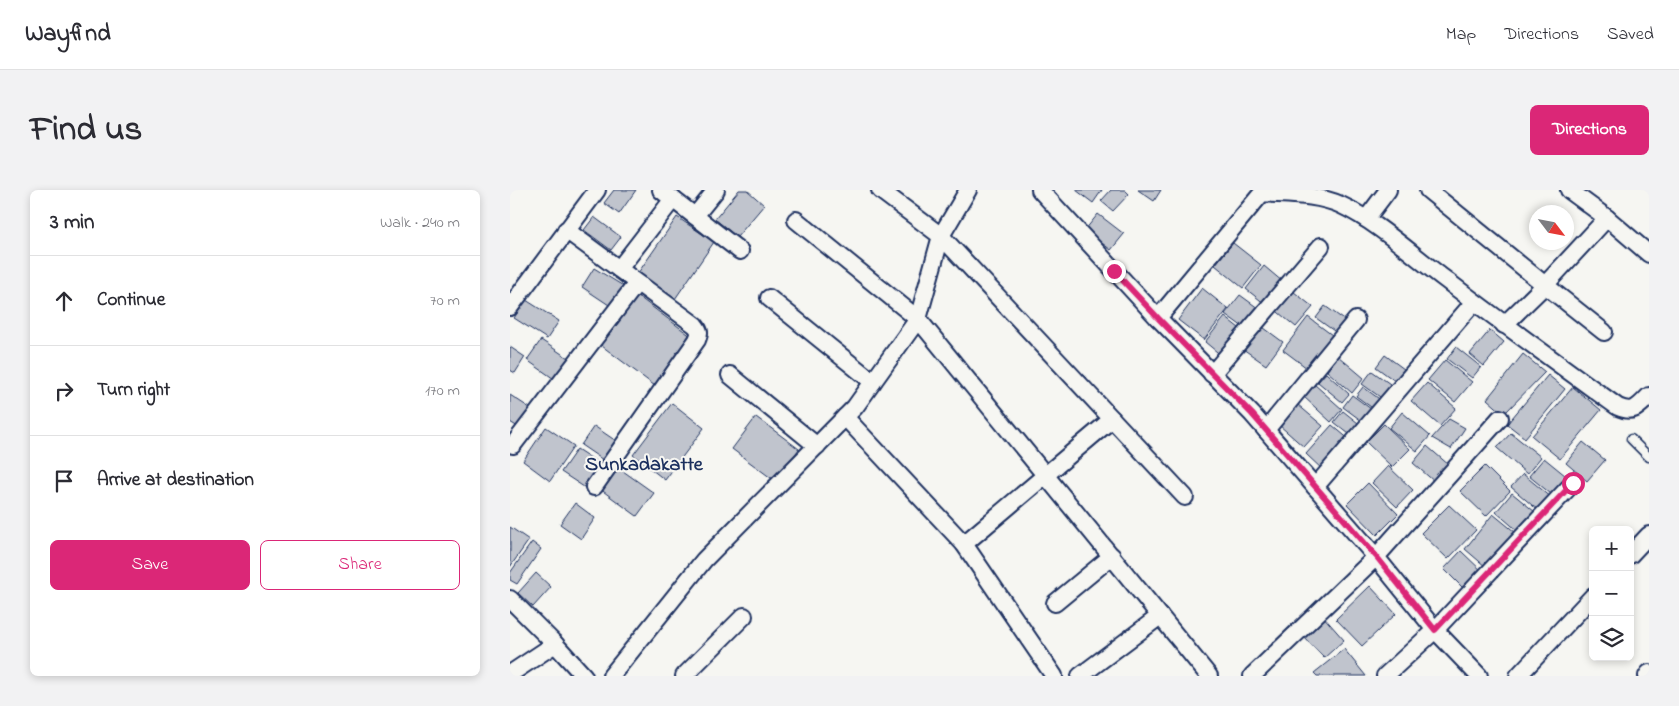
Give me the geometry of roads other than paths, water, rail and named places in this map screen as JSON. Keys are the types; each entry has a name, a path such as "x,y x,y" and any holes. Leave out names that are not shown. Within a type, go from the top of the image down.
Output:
{"street":[{"path":"510,307 597,190"},
{"path":"695,216 716,190"},
{"path":"611,676 704,560 855,407 918,318 941,236 968,190"},
{"path":"1040,190 1158,318 1266,430 1376,556 1435,630 1479,676"},
{"path":"1366,219 1388,190"},
{"path":"1428,190 1604,332"},
{"path":"1569,190 1607,218 1649,254"},
{"path":"1158,318 1261,191 1304,193 1340,205 1366,219 1504,325 1618,407 1626,410 1637,408 1649,396"},
{"path":"889,193 941,236 1185,497"},
{"path":"619,269 667,194 740,251"},
{"path":"1504,325 1545,285 1607,218"},
{"path":"796,220 918,318 1209,676"},
{"path":"566,230 695,325 700,334 594,487"},
{"path":"1212,374 1321,246"},
{"path":"512,445 638,283"},
{"path":"769,298 873,382"},
{"path":"1315,487 1474,302"},
{"path":"1266,430 1356,320"},
{"path":"730,375 817,446"},
{"path":"845,417 964,544 1054,676"},
{"path":"1252,676 1376,556 1500,418"},
{"path":"964,544 1112,419"},
{"path":"1385,676 1435,630 1573,483"},
{"path":"1634,551 1649,535"},
{"path":"1055,603 1112,556"},
{"path":"510,599 584,676"},
{"path":"1518,676 1589,600"},
{"path":"684,676 744,616"},
{"path":"1080,676 1160,616"},
{"path":"510,674 555,644"}],"lane":[{"path":"1631,439 1649,457"}],"district":[{"name":"Sunkadakatte","path":"644,463"}]}
